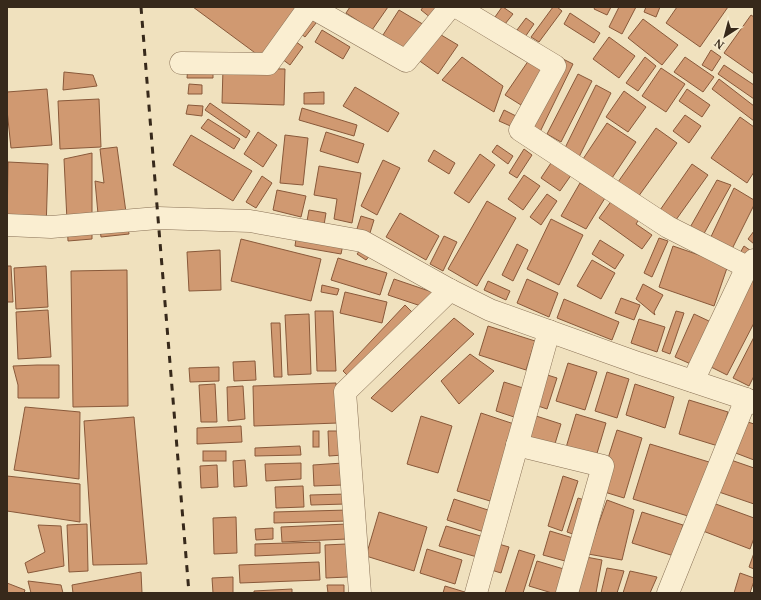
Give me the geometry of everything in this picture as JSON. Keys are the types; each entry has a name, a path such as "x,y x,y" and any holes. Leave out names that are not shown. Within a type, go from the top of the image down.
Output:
{"street":[{"path":"181,62 268,64 310,7 406,61 450,7"},
{"path":"457,7 555,66 520,130 668,227 751,264 693,381"},
{"path":"7,225 51,227 158,218 250,221 362,241 450,290 490,310 750,401 668,593"},
{"path":"360,593 345,392 450,290"},
{"path":"476,593 548,331"},
{"path":"517,445 603,466 567,593"}],"building":[{"path":"193,7 300,7 262,58"},
{"path":"350,7 388,7 372,30 346,13"},
{"path":"423,7 438,7 431,18 421,10"},
{"path":"502,7 513,14 505,24 495,17"},
{"path":"553,7 557,7 562,11 539,42 531,37"},
{"path":"595,7 611,7 607,15 594,9"},
{"path":"619,7 636,7 622,34 609,27"},
{"path":"646,7 660,7 656,17 644,12"},
{"path":"677,7 728,7 700,47 666,23"},
{"path":"399,10 458,45 438,74 383,35"},
{"path":"570,13 600,33 594,43 564,24"},
{"path":"314,14 320,18 305,37 300,33"},
{"path":"751,15 754,17 754,74 724,53"},
{"path":"526,18 534,24 525,37 517,30"},
{"path":"643,19 678,45 662,65 628,38"},
{"path":"322,30 350,47 343,59 315,42"},
{"path":"609,37 635,56 619,78 593,59"},
{"path":"295,41 303,47 290,65 282,59"},
{"path":"711,50 721,57 712,71 702,65"},
{"path":"462,57 503,86 494,112 442,80"},
{"path":"531,57 546,67 521,105 505,95"},
{"path":"645,57 656,66 638,91 626,83"},
{"path":"685,57 714,77 703,92 674,72"},
{"path":"563,59 573,64 539,134 529,129"},
{"path":"724,65 754,85 754,99 718,74"},
{"path":"188,66 213,67 213,78 187,78"},
{"path":"223,68 285,69 284,105 222,103"},
{"path":"661,68 685,84 666,112 642,96"},
{"path":"64,72 93,75 97,86 63,90"},
{"path":"578,74 592,81 561,142 547,134"},
{"path":"719,79 754,106 754,121 712,89"},
{"path":"189,84 202,85 202,94 188,94"},
{"path":"596,85 611,93 578,159 563,152"},
{"path":"355,87 399,113 388,132 343,106"},
{"path":"47,89 52,145 11,148 7,110 7,92"},
{"path":"687,89 710,105 702,117 679,101"},
{"path":"624,91 646,107 628,132 606,117"},
{"path":"324,92 324,104 304,104 304,93"},
{"path":"99,99 101,147 60,149 58,101"},
{"path":"210,103 250,131 246,138 205,110"},
{"path":"188,105 203,106 202,116 186,114"},
{"path":"302,108 357,125 354,136 299,120"},
{"path":"504,110 520,118 515,128 499,121"},
{"path":"685,115 701,126 689,143 673,131"},
{"path":"740,117 754,127 754,172 747,183 711,158"},
{"path":"208,119 240,139 234,149 201,128"},
{"path":"607,123 636,142 612,178 583,159"},
{"path":"656,128 677,143 638,197 618,182"},
{"path":"258,132 277,145 263,167 244,154"},
{"path":"326,132 364,144 358,163 320,151"},
{"path":"191,135 252,171 233,201 173,165"},
{"path":"285,135 308,138 303,185 280,183"},
{"path":"497,145 513,156 508,164 492,152"},
{"path":"117,147 129,234 101,237 95,181 104,183 100,149"},
{"path":"524,149 532,155 517,178 509,173"},
{"path":"434,150 455,163 449,174 428,161"},
{"path":"92,153 92,239 68,241 64,159"},
{"path":"480,154 495,165 469,203 454,193"},
{"path":"555,157 574,171 560,191 541,178"},
{"path":"383,160 400,168 377,215 361,206"},
{"path":"8,162 48,164 46,231 7,229"},
{"path":"692,164 708,175 673,224 658,213"},
{"path":"319,166 361,173 352,223 334,219 337,199 314,195"},
{"path":"524,175 540,186 523,210 508,199"},
{"path":"262,176 272,183 256,208 246,202"},
{"path":"717,180 731,185 701,239 688,231"},
{"path":"580,183 605,198 586,229 561,216"},
{"path":"734,188 754,200 754,205 729,255 709,241"},
{"path":"277,190 306,196 301,217 273,210"},
{"path":"547,194 557,201 541,225 530,217"},
{"path":"615,196 642,215 636,224 652,235 642,249 599,218"},
{"path":"487,201 516,218 477,286 448,269"},
{"path":"309,210 326,213 324,225 307,221"},
{"path":"400,213 439,236 426,260 386,237"},
{"path":"361,216 374,220 369,236 356,232"},
{"path":"551,219 583,235 559,285 527,269"},
{"path":"754,231 754,244 748,239"},
{"path":"297,232 344,240 341,254 295,246"},
{"path":"444,236 457,242 443,271 430,264"},
{"path":"659,238 668,241 652,277 644,273"},
{"path":"241,239 321,259 311,301 231,281"},
{"path":"600,240 624,255 615,269 592,254"},
{"path":"517,244 528,250 513,281 502,275"},
{"path":"363,246 372,253 366,260 357,254"},
{"path":"673,246 728,265 714,306 659,287"},
{"path":"744,246 754,253 749,259 740,253"},
{"path":"220,250 221,290 189,291 187,252"},
{"path":"338,258 387,273 380,295 331,280"},
{"path":"592,260 615,273 601,299 577,286"},
{"path":"7,266 11,266 13,302 7,302"},
{"path":"46,266 48,307 16,309 14,268"},
{"path":"127,270 128,406 73,407 71,271"},
{"path":"754,275 754,323 727,375 707,365"},
{"path":"394,279 432,292 427,308 388,295"},
{"path":"527,279 558,293 549,317 517,303"},
{"path":"488,281 510,291 506,300 484,290"},
{"path":"643,284 663,295 654,312 655,315 636,299"},
{"path":"322,285 339,289 337,295 321,292"},
{"path":"345,292 387,302 382,323 340,313"},
{"path":"621,298 640,305 634,320 615,313"},
{"path":"564,299 619,322 612,340 557,318"},
{"path":"405,305 412,312 350,378 343,371"},
{"path":"48,310 51,357 18,359 16,312"},
{"path":"315,311 333,311 336,371 317,371"},
{"path":"676,311 684,313 670,354 662,351"},
{"path":"309,314 311,374 288,375 285,315"},
{"path":"694,314 711,322 693,365 675,357"},
{"path":"454,318 474,334 392,412 371,398"},
{"path":"639,319 665,327 657,352 631,343"},
{"path":"271,323 280,323 282,377 274,377"},
{"path":"488,326 535,341 526,370 479,355"},
{"path":"754,337 754,376 749,386 733,378"},
{"path":"470,354 494,371 459,404 441,381"},
{"path":"255,361 256,380 234,381 233,362"},
{"path":"568,363 597,372 585,410 556,401"},
{"path":"59,365 59,398 18,398 18,385 13,366"},
{"path":"219,367 219,381 190,382 189,368"},
{"path":"607,372 629,379 617,418 595,411"},
{"path":"541,373 557,378 547,409 532,404"},
{"path":"504,382 526,389 517,418 496,411"},
{"path":"336,383 338,423 254,426 253,386"},
{"path":"215,384 217,422 201,422 199,385"},
{"path":"635,384 674,397 665,428 626,415"},
{"path":"243,386 245,419 228,421 227,387"},
{"path":"689,400 728,412 718,446 679,434"},
{"path":"25,407 80,412 79,479 14,470"},
{"path":"481,413 514,424 490,501 457,491"},
{"path":"576,414 606,423 595,460 565,451"},
{"path":"533,415 561,424 554,447 526,438"},
{"path":"421,416 452,426 438,473 407,464"},
{"path":"134,417 147,564 93,565 84,421"},
{"path":"745,421 754,424 754,460 733,452"},
{"path":"241,426 242,442 197,444 197,428"},
{"path":"617,430 642,438 624,498 598,490"},
{"path":"313,431 319,431 319,447 313,447"},
{"path":"328,431 342,431 343,455 329,456"},
{"path":"650,444 709,462 691,517 633,499"},
{"path":"300,446 301,455 255,456 255,448"},
{"path":"203,451 226,451 226,461 203,461"},
{"path":"728,459 754,468 754,504 716,491"},
{"path":"245,460 247,486 234,487 233,461"},
{"path":"301,463 301,479 266,481 265,464"},
{"path":"343,463 344,485 314,486 313,465"},
{"path":"217,465 218,487 201,488 200,466"},
{"path":"7,476 80,484 80,522 7,511"},
{"path":"563,476 578,481 562,531 548,526"},
{"path":"303,486 304,507 276,508 275,487"},
{"path":"346,494 346,504 311,505 310,495"},
{"path":"578,498 591,502 581,537 567,532"},
{"path":"454,499 491,511 484,532 447,520"},
{"path":"607,500 634,510 622,560 588,554"},
{"path":"713,503 754,518 754,538 750,549 703,531"},
{"path":"348,510 348,521 274,523 274,512"},
{"path":"379,512 427,527 414,571 366,556"},
{"path":"642,512 683,525 674,556 632,543"},
{"path":"236,517 237,553 214,554 213,518"},
{"path":"87,524 88,571 69,572 67,525"},
{"path":"347,524 347,539 282,542 281,527"},
{"path":"38,525 61,526 64,566 28,573 25,563 45,552"},
{"path":"446,526 484,537 477,557 439,546"},
{"path":"273,528 273,539 256,540 255,529"},
{"path":"550,531 573,538 565,561 543,555"},
{"path":"320,542 320,553 255,556 255,544"},
{"path":"495,543 509,547 501,573 488,569"},
{"path":"346,544 348,577 326,578 325,545"},
{"path":"427,549 462,560 455,584 420,573"},
{"path":"519,550 535,555 523,593 505,593"},
{"path":"754,553 754,569 749,567"},
{"path":"586,557 602,560 596,593 575,593"},
{"path":"537,561 567,570 561,593 552,593 529,586"},
{"path":"319,562 320,580 240,583 239,565"},
{"path":"607,568 624,571 617,593 601,593"},
{"path":"630,571 657,577 650,593 623,593"},
{"path":"141,572 142,593 73,593 72,585"},
{"path":"740,573 754,578 750,593 734,593"},
{"path":"233,577 233,593 213,593 212,578"},
{"path":"28,581 61,585 63,593 31,593"},
{"path":"7,583 25,590 24,593 7,593"},
{"path":"327,585 344,585 344,593 328,593"},
{"path":"445,586 468,593 443,593"},
{"path":"292,589 292,593 254,593 254,591"}],"railway":[{"path":"141,7 189,593"}]}
